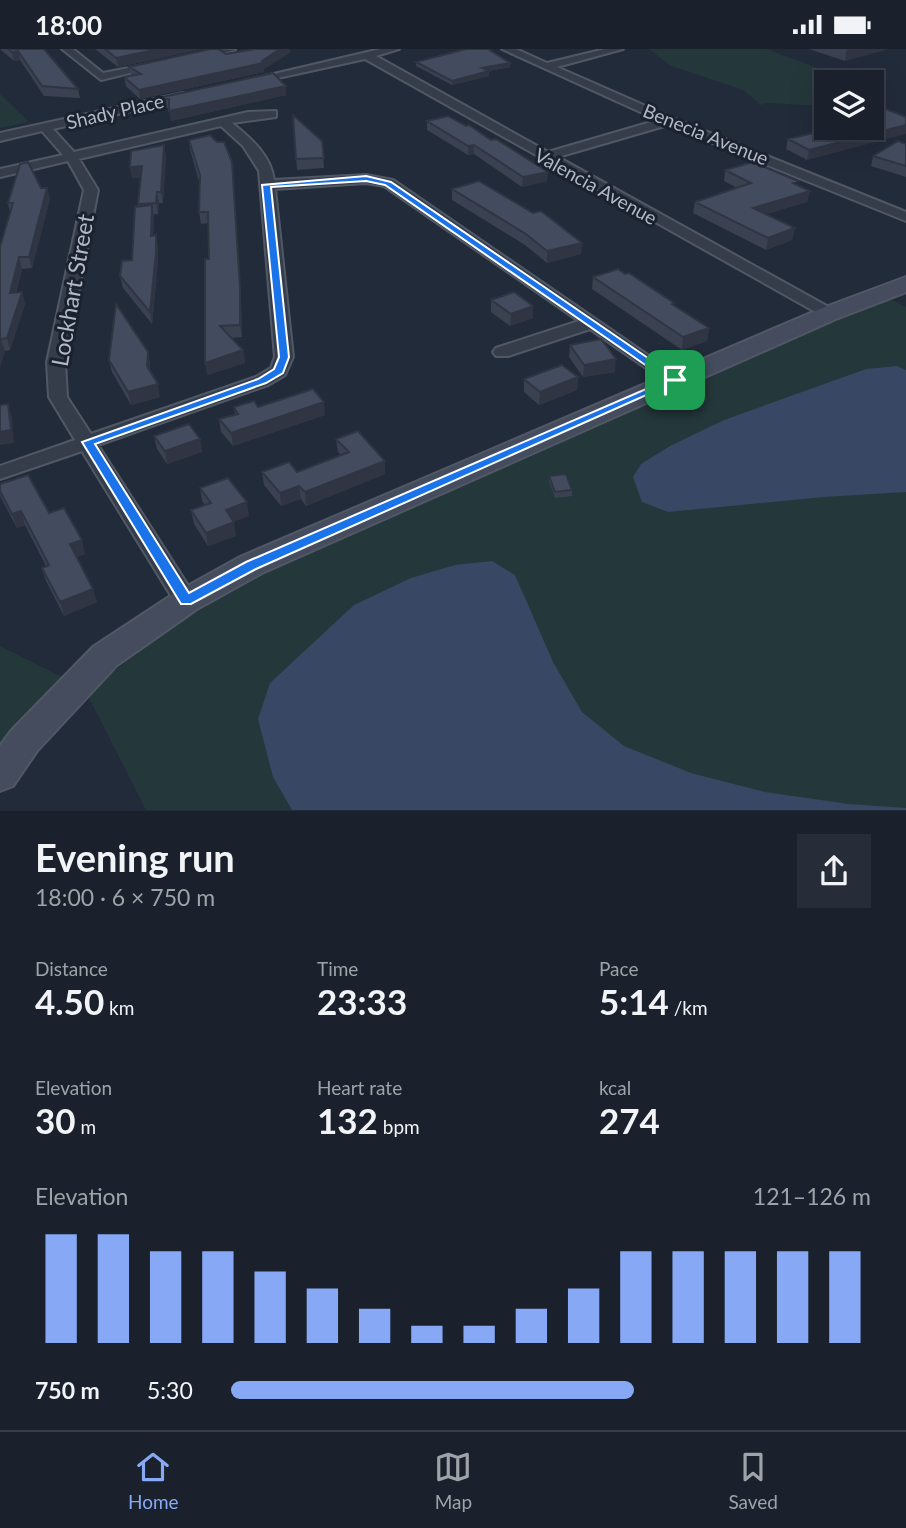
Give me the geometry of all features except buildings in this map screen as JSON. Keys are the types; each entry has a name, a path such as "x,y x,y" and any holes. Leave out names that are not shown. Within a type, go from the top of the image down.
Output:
{"street":[{"path":"67,49 101,76 166,63"},
{"path":"232,85 394,49"},
{"name":"Benecia Avenue","path":"507,49 669,121 906,217"},
{"path":"547,66 618,49"},
{"path":"178,61 229,50"},
{"name":"Valencia Avenue","path":"366,55 828,314"},
{"name":"Shady Place","path":"0,137 192,94"},
{"path":"0,173 223,122 272,114"},
{"path":"545,157 669,121"},
{"path":"0,473 262,381 279,371 284,357 266,171 259,155 242,135 223,122"},
{"name":"Lockhart Street","path":"45,127 71,156 90,190 59,345 58,397 186,601"},
{"path":"267,185 366,179 383,181 675,380"},
{"path":"0,775 24,741 104,656 186,601 251,565 828,314 906,284"},
{"path":"502,352 591,323"}],"green space":[{"path":"649,49 766,49 823,70 814,70 814,105 761,105 743,90 669,65"},
{"path":"0,94 29,122 0,128"},
{"path":"888,298 906,307 906,810 146,810 87,694 161,636 236,588 292,558"},
{"path":"0,646 66,679 0,752"}],"water":[{"path":"897,366 906,370 906,492 668,512 642,502 633,477 641,464 670,446 724,420 866,369"},
{"path":"492,561 515,575 553,662 582,712 624,746 691,773 765,792 906,810 292,810 273,777 258,719 270,683 354,605 411,578 455,565"}],"route":[{"path":"366,179 388,183 675,380 251,565 186,601 88,442 262,381 279,371 284,357 267,185 366,179"}]}
